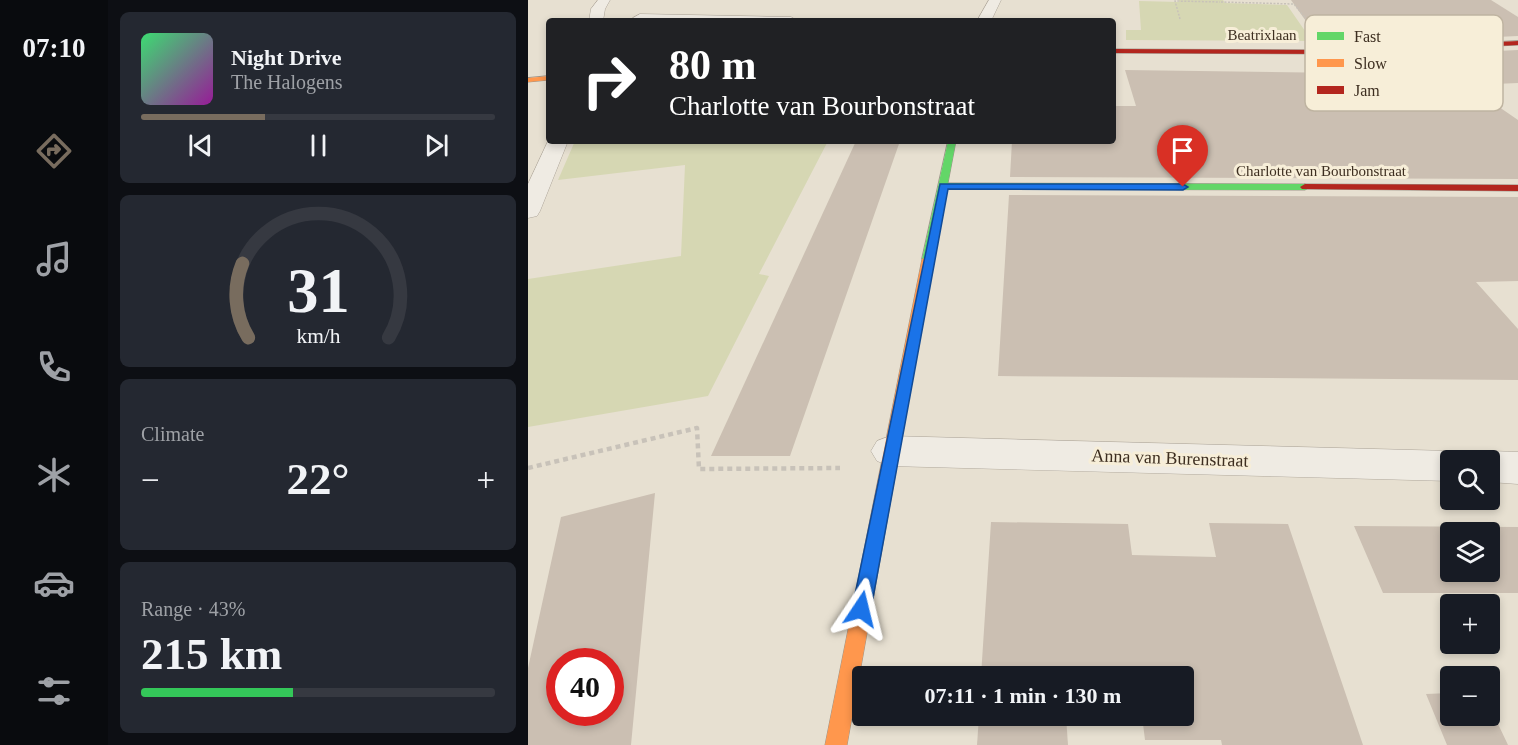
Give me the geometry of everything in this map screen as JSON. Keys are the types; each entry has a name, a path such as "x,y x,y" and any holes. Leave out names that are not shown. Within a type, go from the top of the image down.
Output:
{"street":[{"path":"596,18 598,9 604,0"},
{"path":"986,18 995,0"},
{"path":"638,15 714,18"},
{"name":"Beatrixlaan","path":"1503,44 1518,43"},
{"name":"Beatrixlaan","path":"1116,51 1305,52"},
{"path":"528,80 546,78"},
{"path":"528,211 557,144"},
{"path":"836,745 890,451 951,144"},
{"name":"Charlotte van Bourbonstraat","path":"944,186 1518,188"},
{"name":"Anna van Burenstraat","path":"890,451 1440,466"},
{"path":"1500,467 1518,468"}],"path":[{"path":"1189,52 1175,1 1294,4 1305,18"},
{"path":"528,468 697,428 699,469 858,468 890,451"}],"green space":[{"path":"1179,0 1223,0 1225,3 1287,5 1305,31 1305,41 1126,40 1126,30 1141,30 1139,1 1179,2"},
{"path":"574,144 826,144 759,274 769,276 708,396 528,427 528,279 681,256 685,165 558,180"}],"building":[{"path":"1291,0 1491,0 1518,17 1518,36 1503,37 1503,15 1305,15 1305,20"},
{"path":"1518,50 1518,83 1503,84 1503,51"},
{"path":"1125,70 1305,72 1305,111 1503,110 1518,120 1518,179 1010,177 1012,144 1116,144 1116,106 1136,106"},
{"path":"855,144 899,144 790,456 711,456"},
{"path":"1009,195 1518,197 1518,281 1476,282 1518,329 1518,380 998,376"},
{"path":"655,493 631,745 528,745 528,668 561,517"},
{"path":"991,522 1128,524 1132,555 1216,557 1209,523 1288,524 1363,745 1222,745 1221,740 1145,740 1143,726 1194,726 1194,666 982,666"},
{"path":"1354,526 1440,527 1440,582 1500,582 1500,527 1518,527 1518,593 1383,593"},
{"path":"1440,693 1440,726 1499,726 1508,745 1447,745 1426,694"},
{"path":"978,726 1067,726 1068,745 977,745"}],"traffic: fast":[{"path":"928,259 951,144"},
{"path":"943,186 1305,187"}],"traffic: slow":[{"path":"528,80 546,78"},
{"path":"836,745 928,259"}],"traffic: jam":[{"path":"1503,44 1518,43"},
{"path":"1116,51 1305,52"},
{"path":"1305,187 1518,188"}],"route":[{"path":"861,609 890,451 944,186 1183,187"}]}
